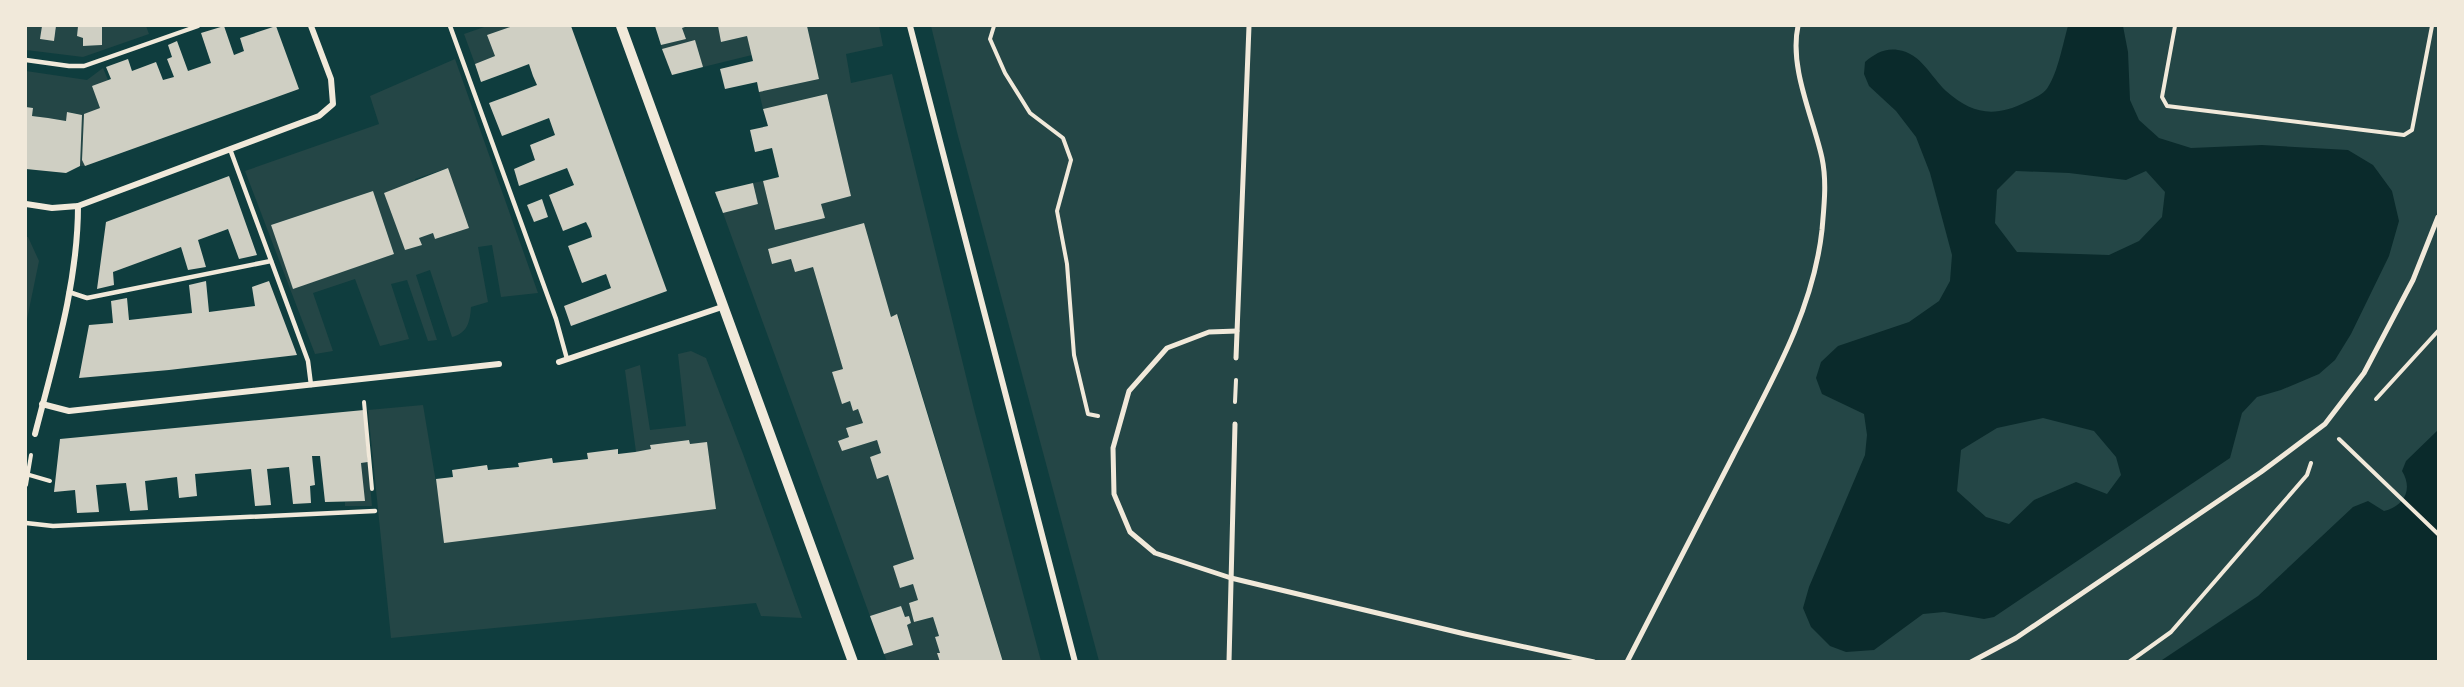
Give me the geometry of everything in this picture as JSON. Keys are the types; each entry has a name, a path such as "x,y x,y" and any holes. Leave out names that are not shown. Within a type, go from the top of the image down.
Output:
{"street":[{"path":"26,204 52,208 78,206 319,116 333,104 331,79 311,26"},
{"path":"621,26 853,662"},
{"path":"910,26 1075,662"},
{"path":"1236,358 1249,26"},
{"path":"1627,662 1785,357 1807,300 1822,234 1826,190 1822,159 1800,79 1796,34 1798,26"},
{"path":"35,434 69,292 78,225 78,206"},
{"path":"1971,662 2016,638 2261,472 2325,424 2364,373 2413,280 2439,217"},
{"path":"559,362 722,307"},
{"path":"1237,331 1209,332 1167,348 1129,392 1113,448 1114,494 1130,532 1155,553 1231,578 1594,662"},
{"path":"42,404 69,411 500,364"},
{"path":"1229,662 1235,424"}],"lane":[{"path":"26,60 84,66 198,26"},
{"path":"450,26 556,319 567,359"},
{"path":"230,149 308,361 311,384"},
{"path":"69,292 87,298 270,261"},
{"path":"26,523 53,526 375,511"}],"path":[{"path":"994,26 990,39 1005,73 1030,113 1063,138 1071,160 1058,211 1067,264 1074,355 1088,414 1119,422"},
{"path":"2175,26 2162,97 2167,106 2404,135 2412,130 2432,26"},
{"path":"1235,424 1236,358"},
{"path":"364,402 375,511"},
{"path":"2129,662 2170,632 2307,475 2325,424 2439,534"},
{"path":"26,485 35,434"},
{"path":"26,475 50,481"}],"shaded area":[{"path":"26,26 42,26 41,39 54,40 56,26 78,26 77,36 83,38 84,46 102,45 102,26 146,26 149,34 83,57 26,50"},
{"path":"487,26 513,26 487,35 495,56 475,64 464,34"},
{"path":"718,26 721,42 747,36 752,55 703,67 662,49 661,45 685,39 682,28"},
{"path":"807,26 879,26 883,46 846,54 851,83 892,74 974,409 1041,661 1003,661 898,315 891,317 863,223 768,250 772,264 791,259 813,267 843,369 832,372 842,403 850,401 853,411 858,409 863,423 846,428 849,437 838,441 842,451 877,440 881,453 870,457 877,478 888,475 914,559 894,566 900,588 913,584 918,600 909,603 914,622 933,617 939,636 935,638 940,661 887,661 884,654 913,645 907,625 911,623 909,616 905,617 901,606 870,616 723,213 758,204 753,183 763,181 776,230 824,218 821,204 851,196 827,94 763,109 759,92 819,79"},
{"path":"931,26 2438,26 2438,661 1099,661 957,132"},
{"path":"2068,26 2123,26 2128,52 2130,100 2139,120 2159,138 2191,148 2262,145 2348,150 2373,165 2392,191 2399,221 2389,256 2351,334 2335,360 2319,374 2257,397 2242,413 2230,458 1994,617 1984,619 1944,612 1923,614 1874,650 1846,652 1830,646 1811,627 1803,608 1809,587 1865,455 1867,435 1864,414 1822,394 1816,378 1821,362 1838,346 1909,322 1939,301 1950,281 1952,255 1930,173 1916,137 1896,111 1869,86 1864,74 1865,62 1884,51 1906,52 1919,61 1956,99 1974,109 1993,112 2014,107 2046,90 2055,74","holes":["2016,171 2069,173 2126,180 2146,171 2165,192 2162,217 2139,241 2109,255 2017,252 1995,223 1997,190","2043,418 2094,431 2116,457 2121,475 2107,494 2076,482 2034,500 2009,524 1986,517 1957,491 1961,450 1997,428"]},
{"path":"455,59 538,293 501,297 492,245 478,247 488,302 471,307 469,322 462,333 452,337 430,270 416,275 437,340 428,341 407,280 391,284 409,339 380,346 355,279 313,293 333,351 315,354 245,171 379,124 370,96","holes":["448,168 468,228 435,239 433,233 419,238 421,245 405,250 385,193 415,183 415,179","373,191 394,254 293,288 271,225"]},
{"path":"103,68 108,80 93,87 100,108 84,115 82,160 85,166 80,166 82,115 68,112 66,121 32,116 33,108 26,107 26,71 87,80"},
{"path":"26,237 39,261 26,324"},
{"path":"691,351 706,358 802,618 761,616 756,603 391,638 368,410 423,405 446,542 716,509 707,443 690,444 689,440 651,445 651,449 636,452 625,370 640,365 650,430 686,426 678,354"},
{"path":"2438,430 2438,661 2159,662 2258,596 2353,507 2368,501 2384,511 2402,501 2407,490 2402,471 2406,461"},
{"path":"368,462 372,506 345,506 345,502 364,501 361,463"}],"building":[{"path":"42,26 56,26 54,41 40,39"},
{"path":"78,26 102,26 102,45 83,46 83,38 77,36"},
{"path":"224,26 234,55 244,51 240,38 276,26 299,89 85,166 82,160 84,114 100,108 92,86 111,79 106,67 128,59 132,71 156,62 163,80 174,77 167,59 172,57 168,45 177,41 188,71 211,63 201,33"},
{"path":"513,26 571,26 667,291 571,326 564,306 611,288 606,274 582,283 568,246 592,237 590,230 586,222 563,231 549,195 574,185 567,168 519,186 514,169 535,160 530,145 555,135 549,118 502,136 489,103 537,85 529,64 481,82 475,64 495,56 487,35"},
{"path":"655,26 688,26 682,28 686,39 661,45"},
{"path":"718,26 807,26 819,79 759,92 757,82 725,89 720,69 753,61 747,36 721,42"},
{"path":"695,40 703,67 672,75 662,49"},
{"path":"827,94 851,196 821,204 825,218 775,230 763,181 779,177 772,148 755,152 750,130 768,126 763,109"},
{"path":"26,107 33,108 32,116 66,121 67,112 82,115 80,166 66,173 26,169"},
{"path":"448,168 469,228 435,239 433,233 419,238 422,245 405,250 384,193"},
{"path":"229,176 257,255 239,259 228,229 198,240 206,267 188,270 181,247 113,272 114,285 97,289 106,222"},
{"path":"753,183 758,204 723,213 715,192"},
{"path":"373,191 394,254 293,289 271,225"},
{"path":"542,199 548,217 534,222 527,205"},
{"path":"864,223 891,317 897,314 1003,662 940,662 935,637 939,636 933,617 914,622 909,603 918,600 913,584 900,588 893,566 914,559 888,475 877,479 870,457 881,453 877,440 842,451 838,441 849,437 846,428 863,423 858,409 853,411 850,401 842,404 832,372 843,369 813,267 795,272 791,259 772,264 768,249"},
{"path":"206,281 209,312 255,306 252,287 269,281 297,355 79,378 89,325 113,323 111,301 127,298 129,320 192,313 189,285"},
{"path":"364,410 368,462 361,463 365,501 325,502 320,456 312,456 315,485 310,486 311,503 293,504 289,467 267,469 271,505 255,506 251,469 195,474 197,496 179,498 177,477 145,481 148,510 130,511 126,483 96,485 99,512 77,513 75,490 54,492 60,439"},
{"path":"689,440 690,444 707,442 716,509 444,543 436,479 453,477 452,470 487,465 488,470 519,467 518,463 552,458 553,463 588,459 587,453 618,449 618,454 635,452 651,449 650,445"},
{"path":"901,606 905,617 909,616 911,623 907,625 913,645 884,654 870,616"}]}
